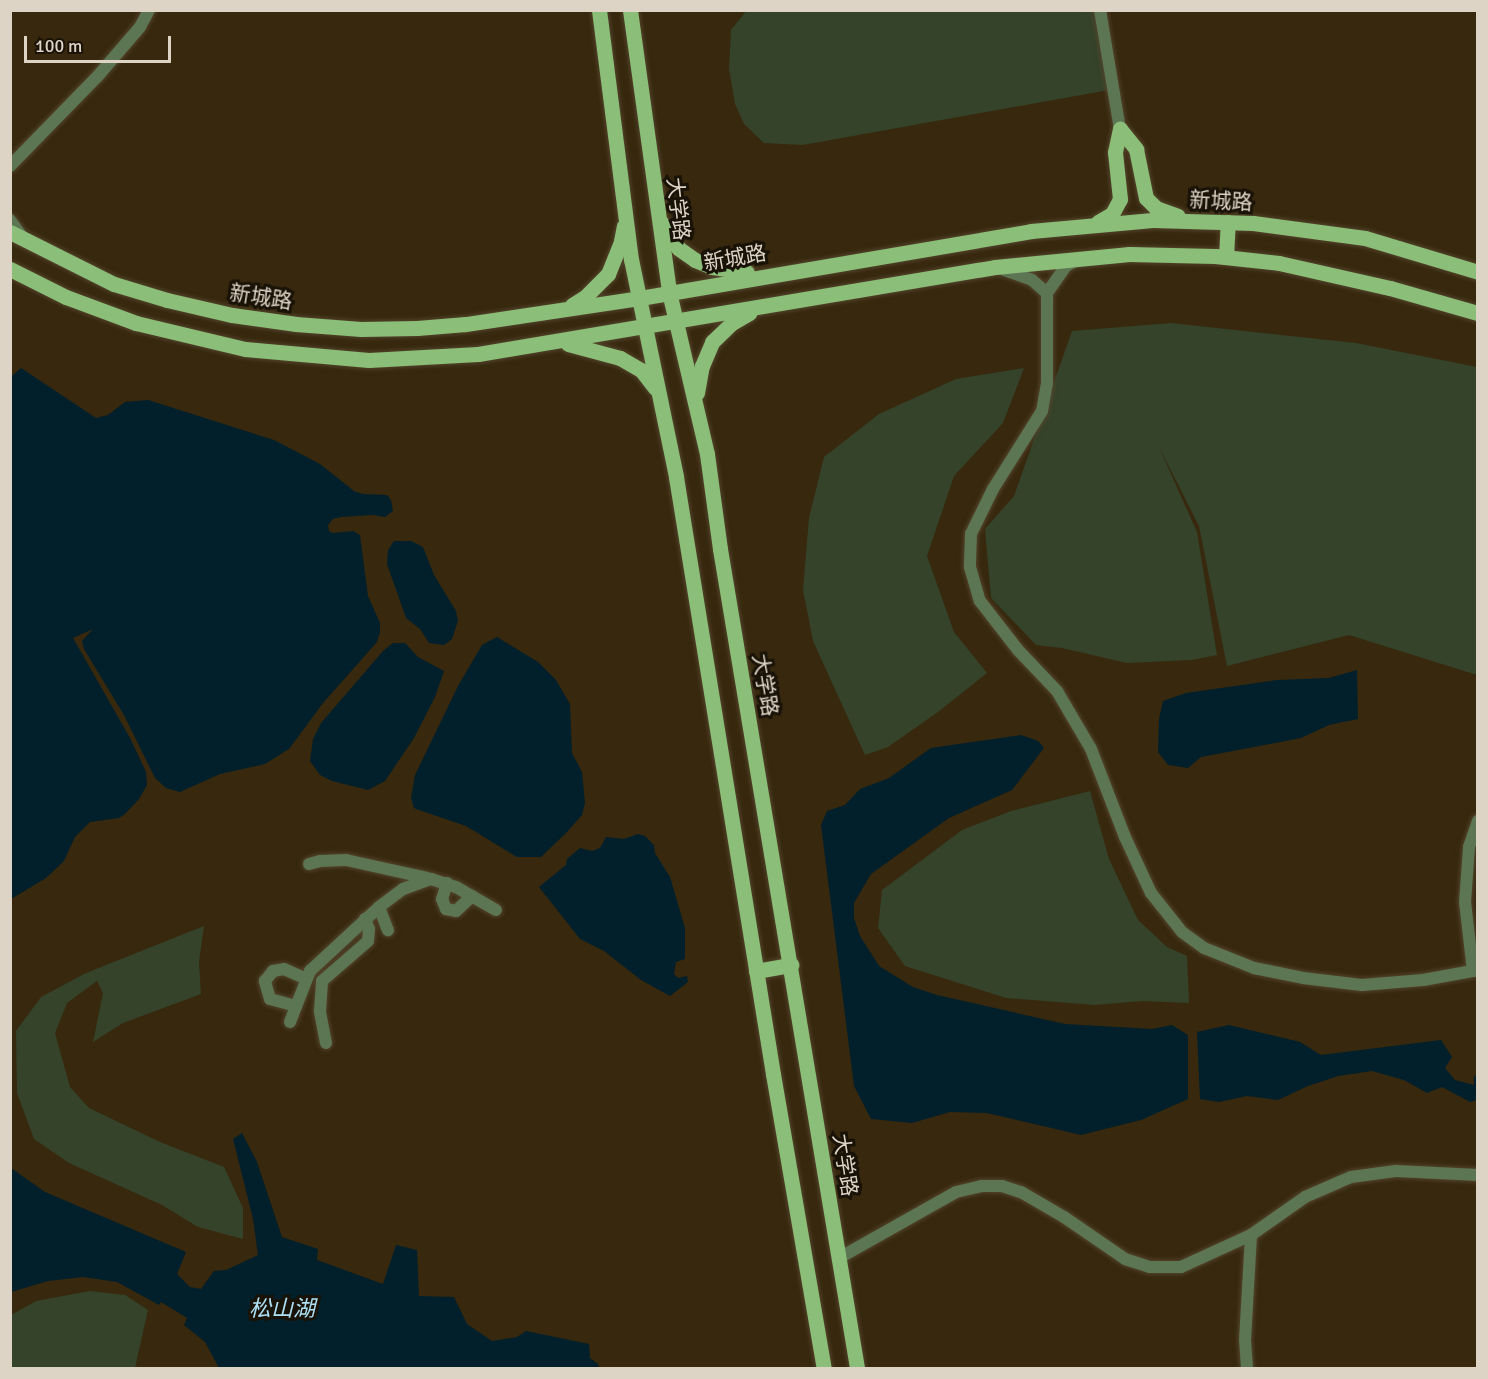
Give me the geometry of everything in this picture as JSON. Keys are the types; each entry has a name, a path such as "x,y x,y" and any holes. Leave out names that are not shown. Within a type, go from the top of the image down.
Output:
{"main road":[{"path":"599,10 625,211 639,298 676,477 756,970 824,1368"},
{"name":"大学路","path":"630,10 669,292 707,454 720,549 857,1368"},
{"path":"1120,129 1136,149 1144,192 1150,204 1173,215 1196,220"},
{"path":"1092,224 1107,218 1119,204 1120,183 1115,152 1120,129"},
{"path":"566,309 585,297 608,274 621,241 625,211"},
{"path":"658,215 671,240 695,260 728,270 777,273"},
{"name":"新城路","path":"17,236 124,287 232,315 296,324 361,329 417,328 566,309 1031,231 1092,224 1196,220 1314,229 1365,238 1478,272"},
{"path":"1226,257 1228,222"},
{"path":"10,269 66,297 136,323 244,349 333,359 390,359 478,354 995,267 1129,254 1226,257 1278,262 1328,272 1478,313"},
{"path":"699,417 699,376 712,342 732,323 773,305"},
{"path":"550,342 594,349 626,361 650,379 661,400"},
{"path":"756,970 790,965"}],"street":[{"path":"10,166 104,69 140,27 149,10"},
{"path":"1100,10 1120,129"},
{"path":"10,220 17,236"},
{"path":"1083,257 1066,266 1047,293 1047,383 1042,411 993,489 971,534 970,567 980,601 1018,650 1057,691 1091,749 1125,837 1151,893 1182,932 1204,948 1254,968 1303,978 1362,985 1423,980 1475,970 1465,902 1469,847 1478,821"},
{"path":"995,267 1017,273 1047,293"},
{"path":"309,864 320,861 346,860 431,879 447,884 496,910"},
{"path":"290,1022 310,971 379,907 403,889 431,879"},
{"path":"447,884 442,899 446,909 456,911 472,896"},
{"path":"379,907 388,930"},
{"path":"326,1043 320,1011 322,981 368,941 369,929 365,920"},
{"path":"296,1006 270,999 265,981 273,971 284,969 306,979"},
{"path":"838,1258 956,1192 981,1186 1002,1186 1021,1192 1064,1217 1125,1259 1150,1267 1181,1267 1251,1235 1305,1197 1351,1177 1396,1172 1478,1175"},
{"path":"1247,1368 1245,1340 1251,1235"}],"green space":[{"path":"746,11 1099,11 1109,90 803,145 764,143 744,124 735,104 729,69 731,30"},
{"path":"1171,323 1356,343 1477,367 1477,675 1349,635 1227,666 1199,526 1159,447 1197,532 1217,655 1192,660 1127,663 1062,648 1036,645 991,598 985,529 1014,496 1072,331"},
{"path":"1024,368 1003,423 954,476 927,556 954,632 987,673 938,712 888,747 865,755 813,641 803,590 809,518 824,457 879,414 956,379"},
{"path":"1090,791 1109,859 1138,920 1167,947 1187,956 1189,1003 1142,1001 1095,1005 1006,998 905,966 878,928 882,890 962,830 1011,811"},
{"path":"204,926 199,962 201,994 123,1023 93,1042 103,993 97,981 67,1003 55,1033 70,1087 89,1108 160,1142 224,1167 243,1208 243,1239 198,1227 162,1205 69,1163 34,1139 17,1093 16,1031 41,997 86,973"},
{"path":"90,1291 125,1295 148,1310 135,1368 11,1368 11,1315 36,1301"}],"water":[{"path":"21,368 96,418 108,415 125,402 148,400 274,440 320,464 354,491 363,494 387,495 391,500 393,511 385,517 373,515 341,517 333,519 328,525 329,531 333,533 353,531 360,535 368,596 380,623 380,632 377,642 323,703 289,749 265,764 220,774 180,792 166,788 155,778 124,715 84,649 82,641 93,629 73,638 130,738 146,772 147,785 139,799 119,818 90,822 75,837 64,861 46,878 11,899 10,378"},
{"path":"394,541 411,541 423,547 434,575 456,611 458,621 452,639 444,645 429,643 420,629 406,618 387,564 388,550"},
{"path":"497,637 538,662 556,680 570,704 572,753 582,772 585,803 582,815 541,857 517,857 466,826 414,808 411,798 415,775 458,686 482,645"},
{"path":"393,643 405,643 418,657 444,671 435,697 414,738 385,781 368,790 332,781 320,775 310,761 313,739 321,723 383,651"},
{"path":"1357,670 1358,719 1329,725 1301,738 1201,757 1188,768 1168,765 1158,752 1159,719 1163,701 1186,693 1277,680 1329,678"},
{"path":"1021,735 1038,741 1044,748 1012,790 949,818 871,874 854,903 854,918 860,936 879,966 913,987 937,995 1065,1024 1152,1029 1172,1025 1188,1035 1188,1099 1141,1120 1081,1135 987,1113 950,1112 912,1123 871,1119 854,1086 821,825 827,811 845,805 860,789 889,778 931,748"},
{"path":"638,834 645,836 654,845 655,853 670,877 685,928 685,959 676,962 674,974 678,978 687,976 688,982 670,996 641,980 604,951 580,939 539,887 566,865 567,859 580,848 592,851 600,848 606,837 624,839"},
{"path":"1229,1025 1300,1042 1321,1055 1441,1040 1452,1057 1445,1068 1455,1080 1474,1085 1474,1077 1477,1074 1477,1100 1470,1102 1442,1087 1427,1093 1404,1080 1372,1071 1338,1076 1308,1086 1278,1100 1247,1096 1219,1102 1200,1099 1197,1032"},
{"name":"松山湖","path":"242,1133 257,1162 282,1237 318,1249 317,1260 383,1284 396,1245 417,1250 419,1296 454,1297 467,1324 492,1341 517,1337 526,1331 589,1344 590,1358 598,1364 599,1368 219,1368 205,1342 184,1325 187,1318 161,1302 159,1305 117,1282 83,1277 48,1281 11,1292 11,1168 45,1192 186,1252 177,1274 190,1287 201,1289 214,1271 226,1270 258,1255 253,1219 233,1139"}]}
